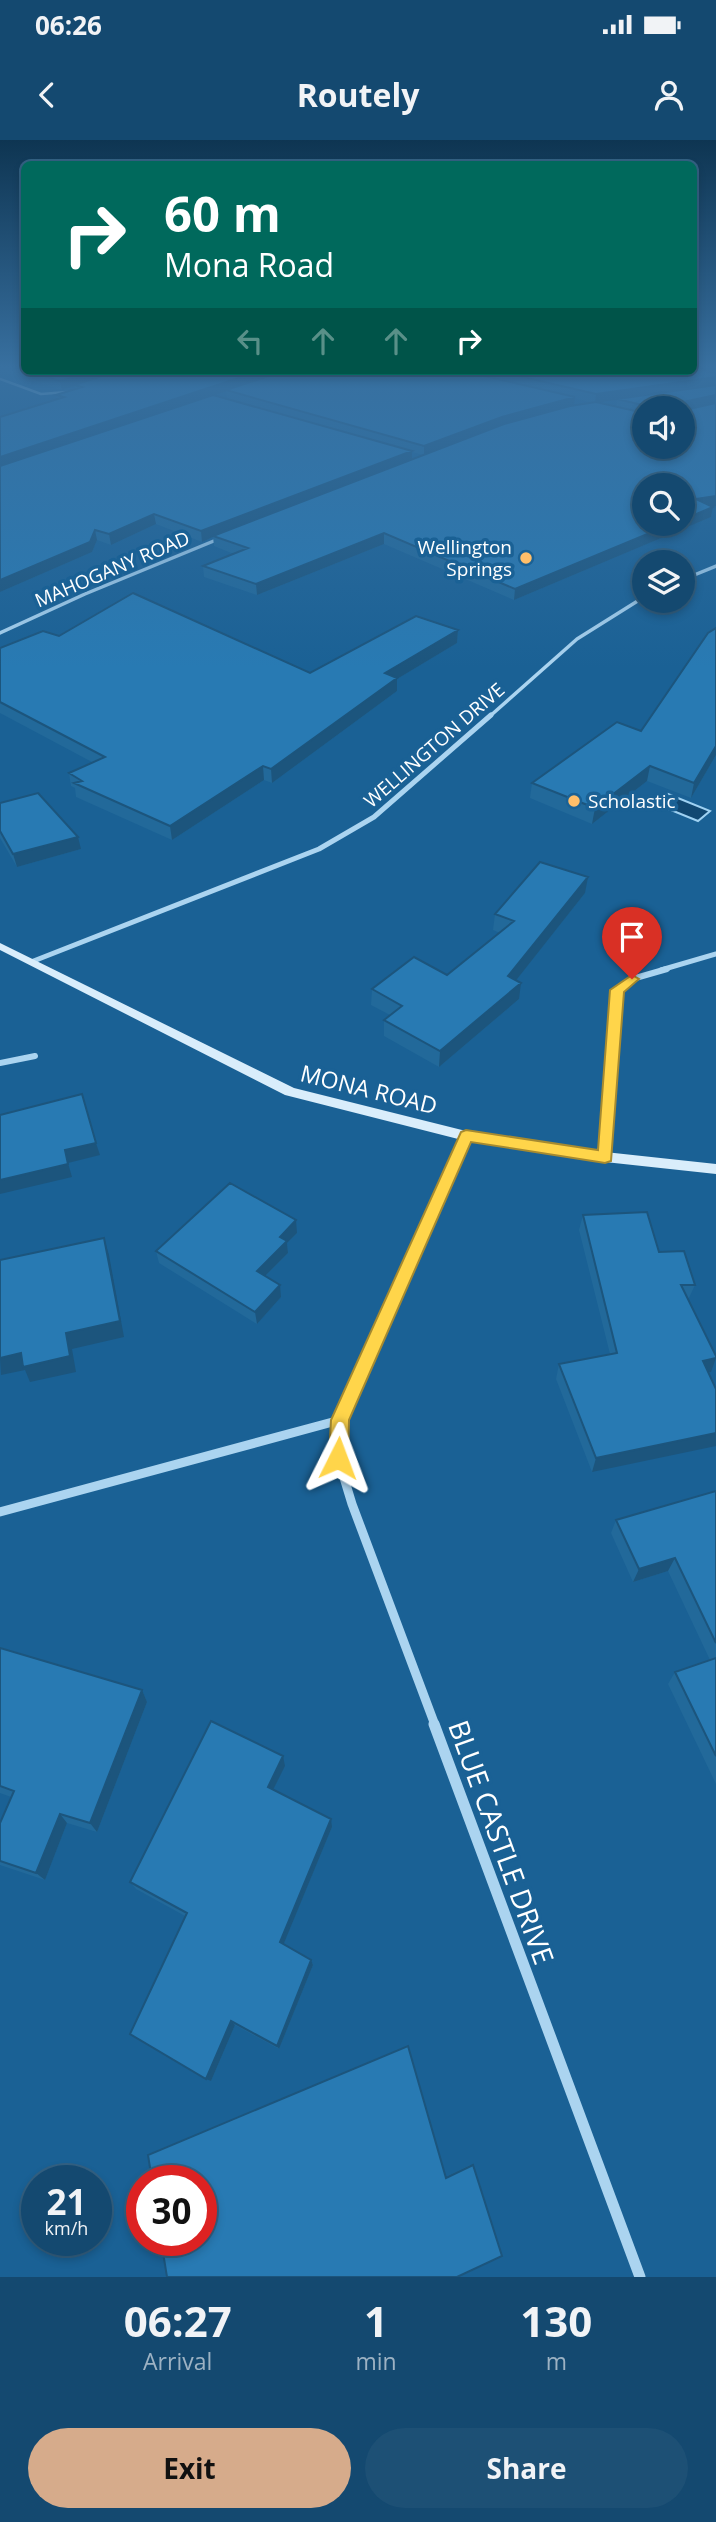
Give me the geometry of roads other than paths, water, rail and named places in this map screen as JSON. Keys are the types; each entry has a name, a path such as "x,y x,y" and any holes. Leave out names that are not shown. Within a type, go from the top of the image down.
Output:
{"street":[{"name":"MAHOGANY ROAD","path":"0,633 230,534"},
{"path":"695,575 716,566"},
{"name":"WELLINGTON DRIVE","path":"31,962 319,849 363,824 577,639 632,605"},
{"name":"MONA ROAD","path":"0,946 290,1093 466,1136 605,1157 716,1169"},
{"path":"605,1157 617,990 632,979 716,954"},
{"path":"0,1063 35,1056"},
{"name":"BLUE CASTLE DRIVE","path":"466,1136 340,1420 338,1458 352,1504 639,2277"},
{"path":"0,1512 340,1420"}],"water":[{"path":"668,794 710,811 698,821 656,804"}],"place":[{"name":"Wellington Springs","path":"526,558"},
{"name":"Scholastic","path":"574,801"}]}
